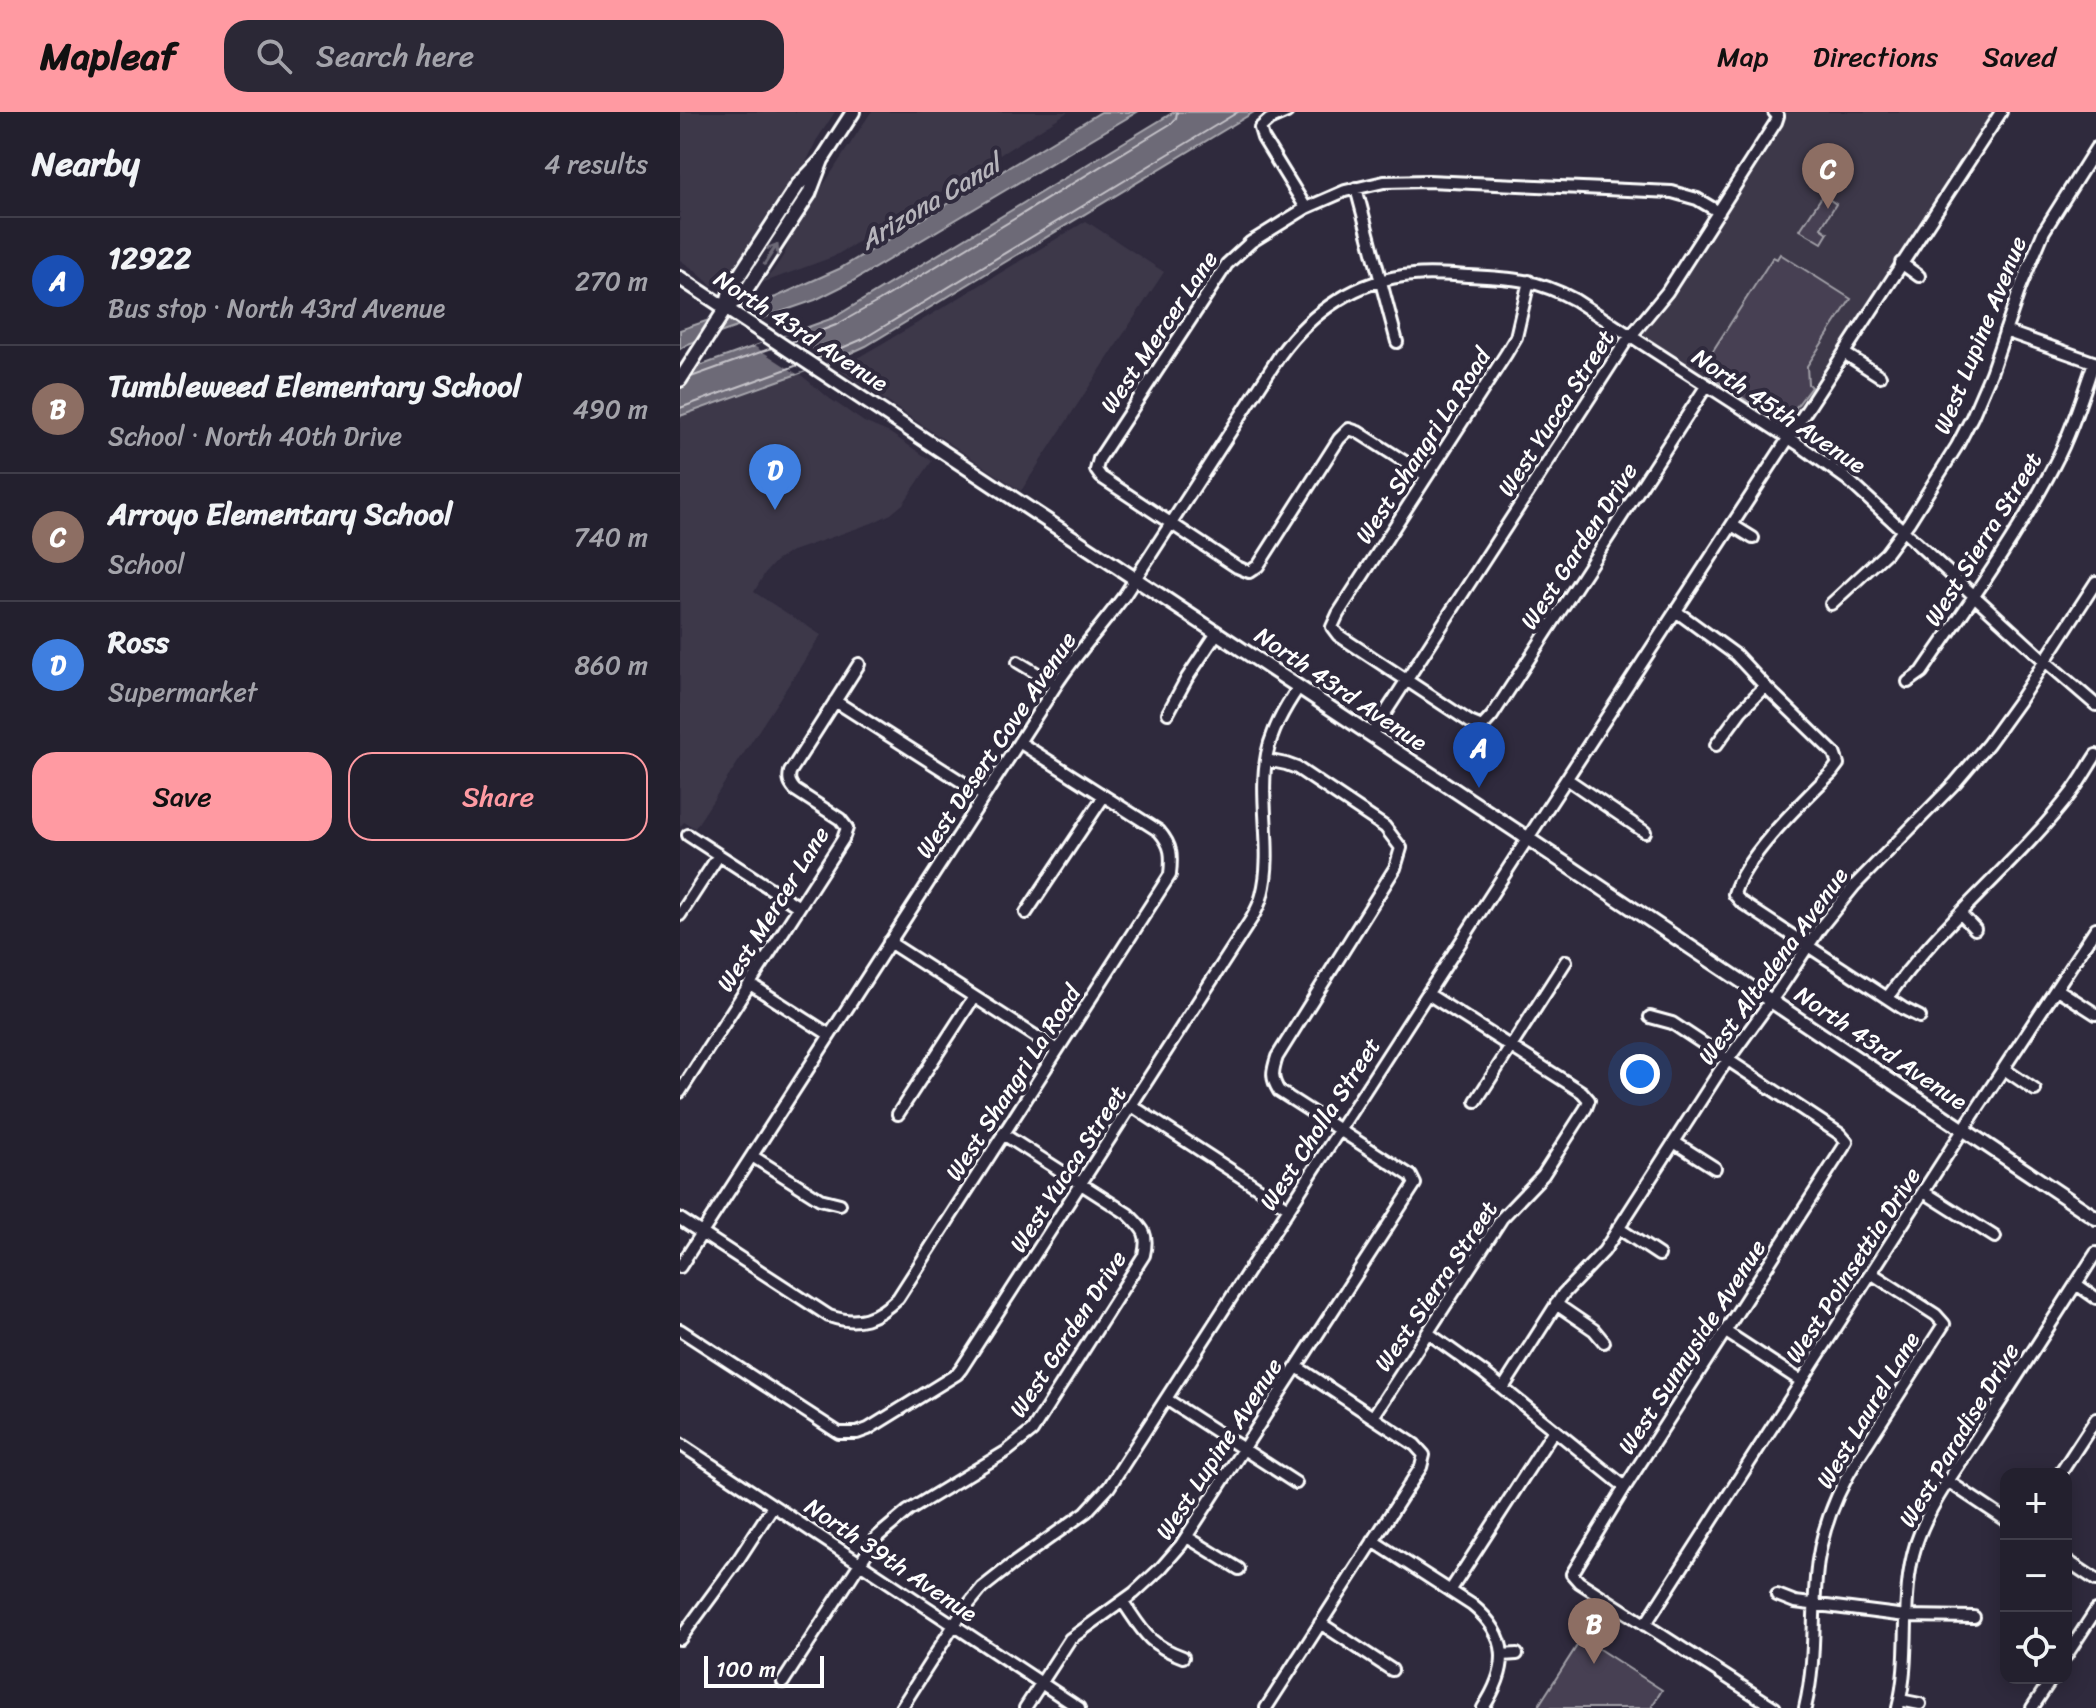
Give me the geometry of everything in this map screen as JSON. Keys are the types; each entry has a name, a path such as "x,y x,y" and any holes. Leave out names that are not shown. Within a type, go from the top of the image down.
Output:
{"main road":[{"path":"680,380 726,308 744,294 809,194 822,160 853,112"},
{"name":"North 43rd Avenue","path":"680,278 2096,1218"}],"street":[{"path":"1287,112 1260,128 1306,208"},
{"name":"West Cholla Street","path":"901,1708 973,1598 995,1576 1086,1512 1101,1496 2001,112"},
{"name":"West Yucca Street","path":"1371,735 1631,336 1655,310 1719,212 1776,122 1776,114"},
{"name":"West Lupine Avenue","path":"1831,604 1878,561 1903,530 1957,446 1991,373 2020,288 2044,231 2096,148"},
{"name":"West Mercer Lane","path":"1171,523 1101,477 1096,470 1099,459 1227,264 1251,242 1306,208 1356,188 1402,181 1672,192 1697,199 1719,212"},
{"path":"1356,188 1397,342"},
{"path":"1609,203 1610,189"},
{"path":"1901,263 1919,276"},
{"name":"North 45th Avenue","path":"1381,282 1412,275 1506,278 1529,281 1566,295 1848,480 2096,705"},
{"name":"West Shangri La Road","path":"1406,679 1338,635 1332,627 1516,337 1529,281"},
{"name":"West Desert Cove Avenue","path":"680,1267 1056,685 1135,578 1280,355 1302,327 1320,312 1345,296 1381,282"},
{"path":"2005,331 2095,362"},
{"path":"1844,353 1880,376"},
{"name":"West Sierra Street","path":"1908,682 1922,672 2033,503 2056,463 2095,362"},
{"name":"West Garden Drive","path":"1406,679 1482,727 1707,385"},
{"path":"1171,523 1249,572 1258,566 1339,439 1349,429 1427,476"},
{"path":"1732,525 1753,538"},
{"name":"West Altadena Avenue","path":"1503,1388 1556,1304 1604,1251 1727,1060 1808,946 1854,886 1974,761 2012,712 2096,582"},
{"path":"1677,612 1736,655 1834,753 1838,764 1778,828 1738,881 1734,894 1741,902 1920,1017"},
{"path":"1168,713 1217,633"},
{"path":"1018,662 1056,685"},
{"path":"859,664 835,701 984,796"},
{"path":"1716,745 1741,711 1765,686"},
{"name":"West Yucca Street","path":"680,1330 839,1433 857,1433 868,1429 957,1374 1247,928 1262,898 1266,873 1266,760 1279,719 1299,687"},
{"name":"West Mercer Lane","path":"680,1092 843,839 847,828 840,819 795,790 789,778 835,701"},
{"path":"1019,742 1104,796 1026,913"},
{"path":"1887,998 1924,950 2073,791 2096,755"},
{"path":"1266,760 1297,768 1385,827 1401,848 1395,868 1277,1057 1271,1074 1279,1091 1340,1130"},
{"path":"1567,779 1645,832"},
{"name":"West Shangri La Road","path":"702,1233 819,1311 843,1320 866,1319 887,1309 898,1298 1170,875 1168,841 1159,831 1104,796"},
{"path":"688,835 799,907"},
{"path":"680,915 719,855"},
{"path":"1266,873 1279,875"},
{"path":"1960,913 1975,929"},
{"name":"West Poinsettia Drive","path":"1645,1625 2096,928"},
{"path":"889,942 1057,1050"},
{"path":"1476,1101 1566,961"},
{"path":"750,984 830,1035"},
{"path":"2057,989 2096,1014"},
{"path":"1428,994 1511,1047"},
{"path":"898,1114 974,997"},
{"path":"1650,1017 1672,1023 1727,1060"},
{"name":"West Sierra Street","path":"1373,1417 1502,1218 1543,1175 1589,1100 1582,1092 1511,1047"},
{"name":"West Sunnyside Avenue","path":"1645,1625 1579,1582 1572,1574 1847,1142 1840,1134 1727,1060"},
{"path":"2004,1069 2035,1090"},
{"path":"1132,1106 1289,1208"},
{"name":"West Lupine Avenue","path":"1025,1708 1070,1639 1134,1593 1161,1568 1187,1537 1415,1184 1411,1176 1340,1130"},
{"path":"1003,1134 1082,1184"},
{"path":"1674,1142 1715,1168"},
{"path":"752,1156 820,1199 840,1204"},
{"name":"West Garden Drive","path":"783,1682 877,1537 908,1511 1007,1451 1032,1431 1144,1255 1147,1237 1142,1227 1128,1214 1082,1184"},
{"path":"1924,1192 1995,1237"},
{"path":"680,1219 702,1233"},
{"path":"1618,1228 1659,1255"},
{"name":"West Paradise Drive","path":"1920,1704 1899,1704 1905,1659 1908,1578 1916,1546 1928,1516 2096,1253"},
{"name":"West Laurel Lane","path":"1805,1708 1814,1658 1816,1576 1832,1508 1859,1456 1944,1324 1936,1315 1871,1273"},
{"path":"2076,1284 2096,1298"},
{"path":"1556,1304 1594,1330 1604,1342"},
{"path":"1726,1332 1801,1381"},
{"path":"1428,1333 1503,1388 1625,1487"},
{"path":"1266,1708 1421,1467 1424,1455 1415,1445 1297,1367"},
{"path":"1166,1399 1296,1483"},
{"path":"2064,1468 2096,1419"},
{"path":"1450,1591 1554,1430"},
{"name":"North 39th Avenue","path":"680,1444 1079,1708"},
{"path":"1949,1482 2000,1516"},
{"path":"680,1639 773,1506"},
{"path":"1187,1537 1239,1569"},
{"path":"1373,1541 1487,1617 1496,1631 1502,1655 1501,1674 1483,1708"},
{"path":"2072,1564 2096,1580"},
{"path":"1777,1595 1790,1601 1906,1616 1974,1617"},
{"path":"1123,1602 1148,1639 1162,1649 1183,1657"},
{"path":"2072,1647 2096,1610"},
{"path":"1320,1623 1392,1670"},
{"path":"1645,1625 1775,1708"},
{"path":"1502,1655 1517,1654"},
{"path":"2032,1708 2048,1684"}],"shaded area":[{"path":"680,112 835,112 806,163 763,221 754,243 727,285 711,285 680,260"},
{"path":"871,112 1068,112 833,257 762,283 785,253 790,236"},
{"path":"1786,112 1992,112 1788,425 1783,426 1646,339 1643,332 1786,118"},
{"path":"1823,195 1836,204 1821,228 1828,233 1822,243 1800,230"},
{"path":"1086,221 1164,272 1021,491 838,369 909,328"},
{"path":"1780,254 1851,299 1807,366 1811,387 1784,423 1708,375 1713,368 1705,363 1773,257 1777,259"},
{"path":"801,375 864,422 890,433 932,461 903,504 891,514 790,552 765,573 754,592 821,635 695,828 684,822 680,827 680,416"},
{"path":"1582,1638 1662,1690 1652,1706 1654,1708 1537,1708"}],"water":[{"path":"1101,112 1137,112 851,282 815,300 680,349 680,330 776,297 839,269"},
{"path":"1174,112 1254,112 866,346 831,362 680,416 680,373 833,318"}],"pier":[{"path":"789,334 831,362 797,374 754,346"}],"place":[{"name":"Arroyo Elementary School","path":"1828,209"},
{"name":"Ross","path":"775,510"},
{"name":"12922","path":"1479,788"},
{"name":"Tumbleweed Elementary School","path":"1594,1664"}],"water label":[{"name":"Arizona Canal","path":"930,202"}]}
